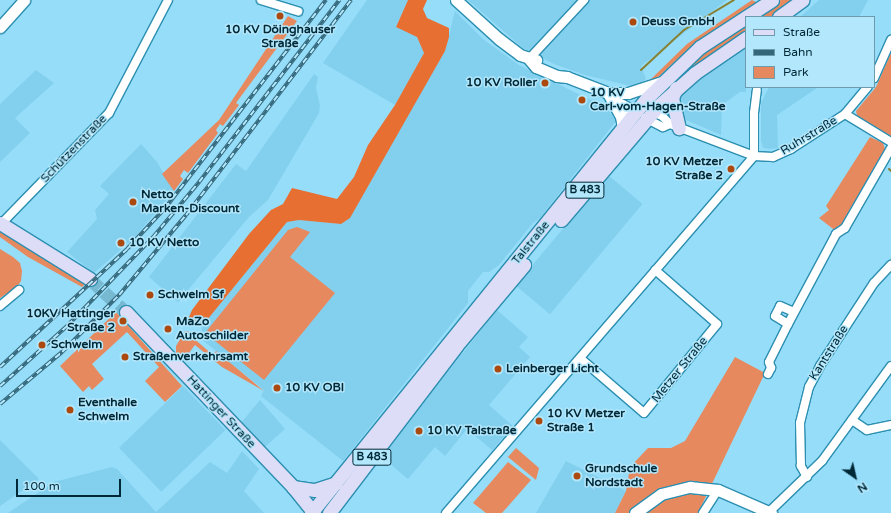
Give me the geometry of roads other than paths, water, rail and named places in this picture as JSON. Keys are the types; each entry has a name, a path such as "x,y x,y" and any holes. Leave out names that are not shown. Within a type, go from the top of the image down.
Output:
{"main road":[{"name":"Talstraße","path":"747,16 772,0"},
{"path":"780,16 802,0"},
{"name":"Talstraße","path":"329,513 456,346 644,111 665,81 700,47 745,18"},
{"name":"Talstraße","path":"313,512 623,128 644,111 745,39"},
{"path":"674,126 672,103 676,88"},
{"path":"1,224 90,280"},
{"name":"Hattinger Straße","path":"126,312 293,487 313,512"},
{"path":"293,487 315,490 336,482"}],"street":[{"path":"0,26 24,0"},
{"name":"Schützenstraße","path":"1,224 109,113 168,0"},
{"path":"261,0 298,11"},
{"path":"456,0 498,39 529,59 564,72 567,77 613,95 644,111"},
{"path":"529,59 584,0"},
{"path":"875,76 891,40"},
{"path":"613,95 642,89 665,81"},
{"name":"Ruhrstraße","path":"644,111 663,127 674,126 754,156 773,157 783,154 845,114 867,88"},
{"path":"446,513 754,156 754,113 757,90"},
{"path":"613,95 621,116 623,128"},
{"path":"845,114 891,142"},
{"path":"768,374 771,368 769,362 836,234 846,228 881,169 891,148"},
{"name":"Kantstraße","path":"807,477 801,466 800,423 809,387 820,366 874,283 891,265"},
{"name":"Metzer Straße","path":"580,358 644,413 717,324 656,270"},
{"path":"0,306 19,290"},
{"path":"788,324 775,316 780,306 794,312"},
{"path":"635,513 657,496 680,488 714,489 770,512 822,461 891,366"},
{"path":"852,420 867,430 891,424"},
{"path":"703,513 714,489"}],"waterway":[{"path":"641,70 684,30 734,0"}],"tunnel":[{"path":"90,279 126,312"}],"railway":[{"path":"0,367 127,249 165,208 326,0"},
{"path":"0,386 68,325 153,237 199,182 339,0"},
{"path":"0,404 62,352 119,295 186,215 351,0"}],"place":[{"name":"10 KV Döinghauser Straße","path":"280,16"},
{"name":"Deuss GmbH","path":"633,22"},
{"name":"10 KV Roller","path":"545,83"},
{"name":"10 KV Carl-vom-Hagen-Straße","path":"582,100"},
{"name":"10 KV Metzer Straße 2","path":"731,169"},
{"name":"Netto Marken-Discount","path":"133,202"},
{"name":"10 KV Netto","path":"121,243"},
{"name":"Schwelm Sf","path":"150,295"},
{"name":"10KV Hattinger Straße 2","path":"123,321"},
{"name":"MaZo Autoschilder","path":"168,329"},
{"name":"Schwelm","path":"42,345"},
{"name":"Straßenverkehrsamt","path":"125,357"},
{"name":"Leinberger Licht","path":"498,369"},
{"name":"10 KV OBI","path":"277,388"},
{"name":"Eventhalle Schwelm","path":"70,410"},
{"name":"10 KV Metzer Straße 1","path":"539,421"},
{"name":"10 KV Talstraße","path":"419,431"},
{"name":"Grundschule Nordstadt","path":"577,476"}]}
